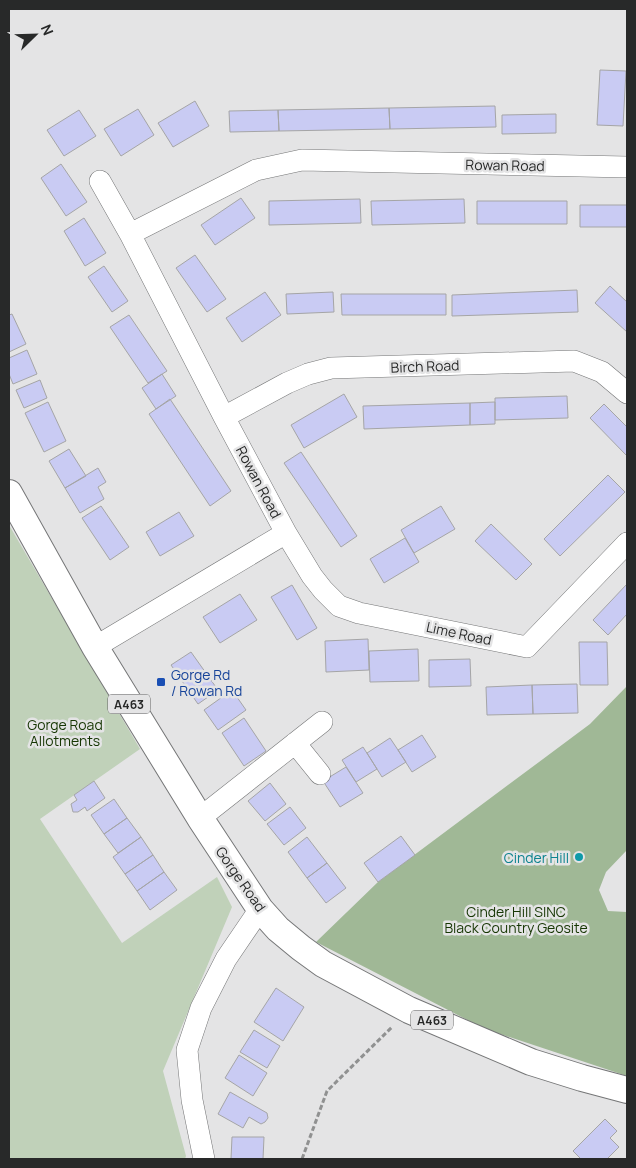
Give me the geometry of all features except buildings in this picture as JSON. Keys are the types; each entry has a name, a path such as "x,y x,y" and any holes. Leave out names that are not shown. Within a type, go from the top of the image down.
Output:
{"main road":[{"name":"Gorge Road","path":"9,493 95,647 200,818 260,909 278,929 323,964 409,1010 530,1062 627,1090"}],"street":[{"name":"Rowan Road","path":"130,234 256,170 302,160 627,167"},
{"name":"Rowan Road","path":"95,647 286,533 130,234 100,181"},
{"name":"Birch Road","path":"224,417 308,374 331,368 574,361 602,372 627,393"},
{"name":"Lime Road","path":"286,533 312,576 339,606 359,613 527,647 627,544"},
{"path":"200,818 322,722"},
{"path":"295,742 320,774"},
{"path":"204,1159 192,1100 187,1050 201,1008 226,959 260,909"}],"path":[{"path":"302,1159 327,1091 409,1010"}],"green space":[{"name":"Gorge Road Allotments","path":"9,525 140,749 40,819 122,943 217,877 232,907 163,1071 186,1156 185,1159 9,1159"},
{"name":"Cinder Hill SINC Black Country Geosite","path":"627,686 627,850 606,872 599,890 608,911 627,912 627,1076 485,1029 316,942 378,882 590,724"}],"place":[{"name":"Gorge Rd / Rowan Rd","path":"161,682"},
{"name":"Cinder Hill","path":"579,857"}]}
